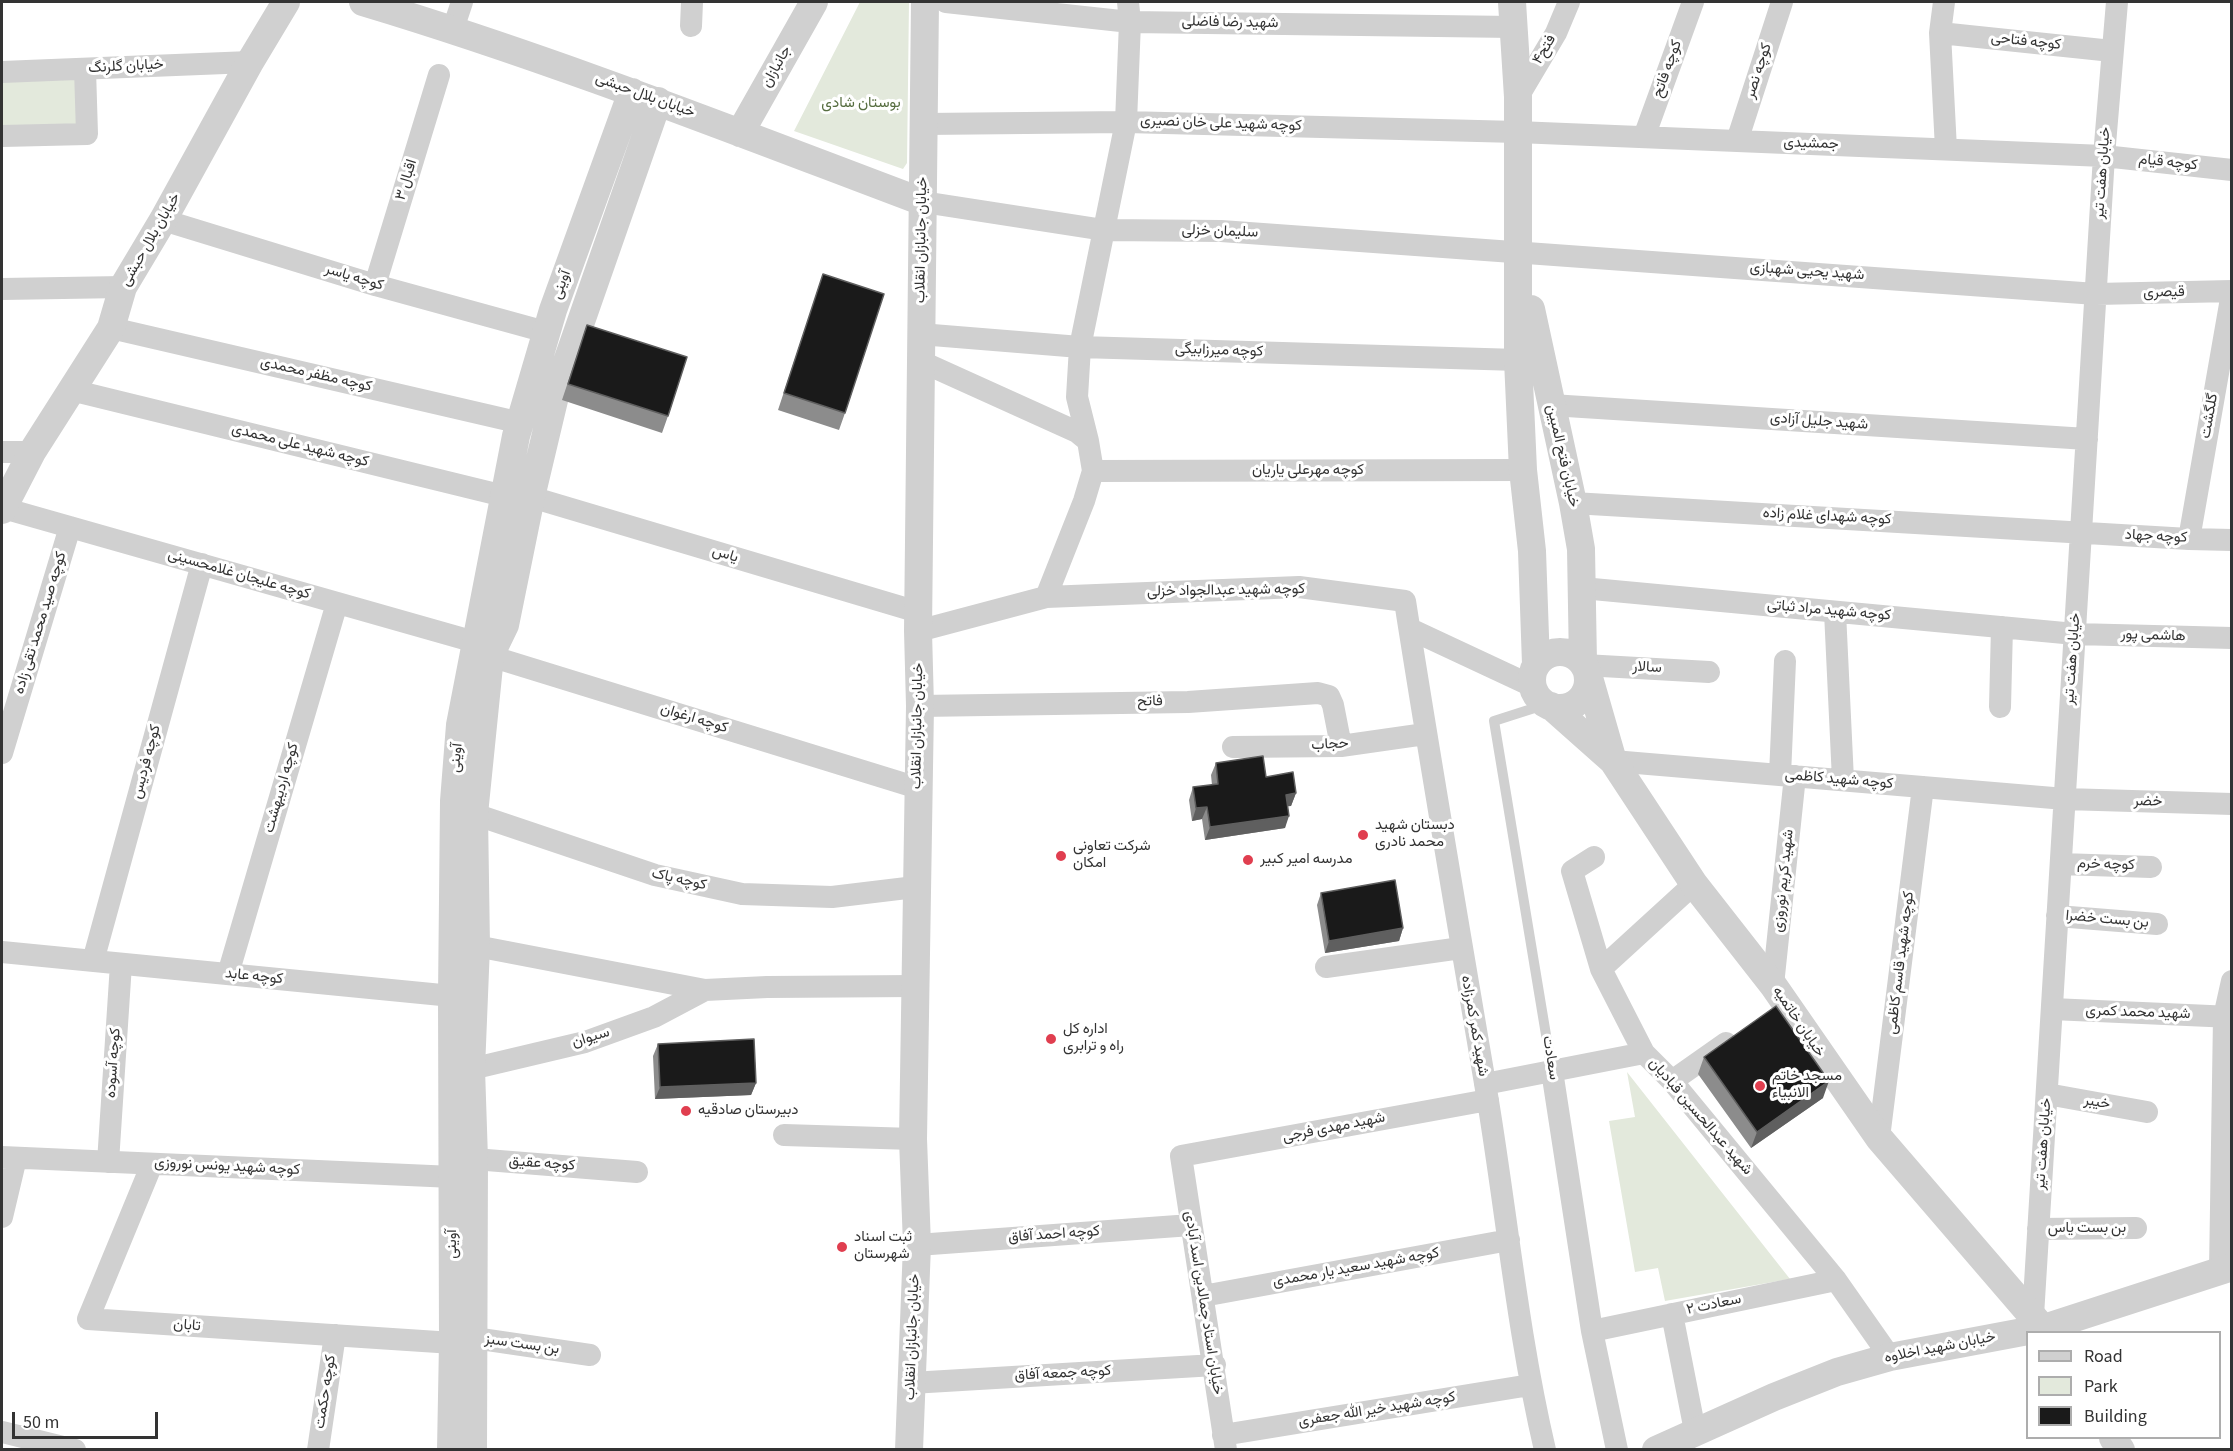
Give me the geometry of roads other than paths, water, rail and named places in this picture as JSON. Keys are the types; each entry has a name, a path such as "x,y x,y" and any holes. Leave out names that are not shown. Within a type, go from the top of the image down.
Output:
{"street":[{"name":"خیابان بلال حبشی","path":"2,509 32,452 111,328 123,287 286,2"},
{"name":"خیابان بلال حبشی","path":"363,2 453,29 645,96 923,202"},
{"path":"453,29 462,2"},
{"path":"691,26 692,2"},
{"name":"جانبازان","path":"740,133 814,2"},
{"name":"خیابان جانبازان انقلاب","path":"909,1449 917,1245 913,1138 915,887 920,706 918,622 925,2"},
{"name":"شهید رضا فاضلی","path":"946,2 1129,12 1513,14"},
{"name":"فتح۴","path":"1518,97 1556,33 1569,2"},
{"name":"کوچه فاتح","path":"1644,137 1693,2"},
{"name":"کوچه نصر","path":"1737,141 1782,2"},
{"path":"1944,2 1940,33 1946,150"},
{"name":"خیابان هفت تیر","path":"2041,1325 2038,1228 2104,156 2117,2"},
{"path":"1046,597 1084,501 1093,471 1077,397 1080,347 1126,122 1129,12"},
{"name":"خیابان فتح المبین","path":"1513,14 1518,97 1518,360 1523,470 1532,551 1541,690"},
{"name":"کوچه فتاحی","path":"1940,33 2112,51"},
{"name":"خیابان گلرنگ","path":"2,72 250,62"},
{"path":"2,136 87,134 85,69"},
{"name":"اقبال ۳","path":"375,285 439,75"},
{"name":"آوینی","path":"473,1449 453,1177 452,996 464,807 482,649 505,625 518,496 521,423 546,332 645,96"},
{"name":"آوینی","path":"518,496 555,396 645,96"},
{"name":"کوچه شهید علی خان نصیری","path":"924,124 1126,122 1517,132"},
{"name":"جمشیدی","path":"1517,132 2104,156"},
{"name":"کوچه قیام","path":"2104,156 2232,170"},
{"name":"سلیمان خزلی","path":"923,202 1104,230 1221,231 1519,251"},
{"name":"کوچه یاسر","path":"163,220 375,285 546,332"},
{"name":"خیابان فتح المبین","path":"1519,251 1581,549 1585,667"},
{"name":"شهید یحیی شهبازی","path":"1519,251 2096,294"},
{"path":"2,289 123,287"},
{"name":"قیصری","path":"2096,294 2232,292"},
{"name":"گلگشت","path":"2189,539 2232,292"},
{"name":"کوچه مظفر محمدی","path":"111,328 521,423"},
{"path":"920,347 1077,432 1088,441"},
{"name":"کوچه میرزابیگی","path":"920,347 1080,347 1518,360"},
{"name":"کوچه شهید علی محمدی","path":"71,390 518,496"},
{"name":"شهید جلیل آزادی","path":"1551,405 2087,439"},
{"path":"2,452 32,452"},
{"name":"کوچه مهرعلی یاریان","path":"1093,471 1523,470"},
{"name":"یاس","path":"518,496 918,622"},
{"name":"کوچه شهدای غلام زاده","path":"1573,502 2081,532"},
{"name":"کوچه علیجان غلامحسینی","path":"2,509 337,603 482,649"},
{"name":"کوچه صید محمد تقی زاده","path":"2,753 70,527"},
{"name":"کوچه جهاد","path":"2081,532 2232,540"},
{"name":"کوچه فردیس","path":"93,961 201,564"},
{"name":"کوچه شهید عبدالجواد خزلی","path":"918,622 1046,597 1299,587 1405,601"},
{"name":"کوچه شهید مراد ثباتی","path":"1582,588 2075,634"},
{"name":"شهید کمر کمرزاده","path":"1405,601 1425,734 1486,1092 1530,1385 1545,1449"},
{"name":"کوچه اردیبهشت","path":"228,974 337,603"},
{"path":"1835,612 1844,780"},
{"path":"2000,707 2002,627"},
{"path":"1410,629 1541,690 1555,708 1566,708 1577,703 1584,695 1588,684 1585,667 1575,655 1565,651 1543,656 1541,690"},
{"name":"هاشمی پور","path":"2075,634 2232,638"},
{"name":"کوچه ارغوان","path":"482,649 918,788"},
{"name":"شهید کریم نوروزی","path":"1774,1001 1787,776 1785,661"},
{"name":"خیابان خاتمیه","path":"1585,667 1613,761"},
{"name":"سالار","path":"1585,667 1710,672"},
{"name":"خیابان خاتمیه","path":"1541,690 1613,761 1774,1001 1879,1138 2041,1325"},
{"name":"فاتح","path":"920,706 1188,702 1318,693 1329,696 1333,705 1341,746"},
{"name":"حجاب","path":"1233,747 1341,746 1425,734"},
{"name":"کوچه شهید کاظمی","path":"1613,761 2065,800"},
{"name":"کوچه شهید قاسم کاظمی","path":"1879,1138 1923,787"},
{"name":"خضر","path":"2065,800 2232,804"},
{"name":"آوینی","path":"451,1449 464,1340 474,1159 471,1069 476,946 464,807"},
{"name":"کوچه پاک","path":"464,807 656,875 742,894 832,897 915,887"},
{"name":"شهید عبدالحسین قبادیان","path":"1594,857 1572,871 1601,969 1644,1053 1672,1081 1836,1280 1890,1357"},
{"name":"کوچه خرم","path":"2061,864 2151,867"},
{"path":"1601,969 1694,884"},
{"name":"بن بست خضرا","path":"2057,916 2157,924"},
{"path":"452,996 476,946 705,990 767,987 915,986"},
{"path":"1326,967 1461,948"},
{"name":"کوچه عابد","path":"2,952 452,996"},
{"name":"کوچه آسوده","path":"108,1162 121,963"},
{"path":"2226,1269 2228,1017 2232,981"},
{"name":"سیوان","path":"471,1069 585,1042 654,1017 705,990"},
{"name":"شهید محمد کمری","path":"2052,1010 2228,1017"},
{"path":"1672,1081 1747,1029"},
{"name":"شهید مهدی فرجی","path":"1181,1156 1486,1092 1552,1071 1644,1053"},
{"name":"سعادت","path":"1552,1071 1592,1330 1617,1449"},
{"name":"خیبر","path":"2047,1094 2147,1112"},
{"path":"784,1135 913,1138"},
{"name":"خیابان استاد جمالدین اسد آبادی","path":"1181,1156 1215,1365 1225,1442"},
{"path":"2,1217 9,1158"},
{"name":"کوچه شهید یونس نوروزی","path":"9,1158 453,1177"},
{"path":"453,1177 474,1159"},
{"name":"کوچه عقیق","path":"474,1159 637,1172"},
{"name":"تابان","path":"152,1164 88,1319 335,1335 464,1340"},
{"name":"کوچه احمد آفاق","path":"917,1245 1191,1225"},
{"name":"بن بست یاس","path":"2038,1228 2136,1228"},
{"name":"کوچه شهید سعید یار محمدی","path":"1203,1296 1509,1240"},
{"name":"خیابان شهید اخلاوه","path":"1656,1449 1837,1372 1890,1357 2041,1325 2226,1269"},
{"name":"سعادت ۲","path":"1592,1330 1836,1280"},
{"path":"1672,1314 1695,1431"},
{"name":"کوچه حکمت","path":"318,1449 335,1335"},
{"name":"بن بست سبز","path":"464,1340 590,1355"},
{"name":"کوچه جمعه آفاق","path":"911,1383 1215,1365"},
{"name":"کوچه شهید خیر الله جعفری","path":"1225,1442 1530,1385"},
{"path":"2,1432 75,1449"}],"lane":[{"name":"سعادت","path":"1541,690 1494,721 1552,1071"}],"place":[{"name":"دبستان شهید محمد نادری","path":"1363,835"},
{"name":"شرکت تعاونی امکان","path":"1061,856"},
{"name":"مدرسه امیر کبیر","path":"1248,860"},
{"name":"اداره کل راه و ترابری","path":"1051,1039"},
{"name":"مسجد خاتم الانبیاء","path":"1760,1086"},
{"name":"دبیرستان صادقیه","path":"686,1111"},
{"name":"ثبت اسناد شهرستان","path":"842,1247"}],"park label":[{"name":"بوستان شادی","path":"861,104"}]}
